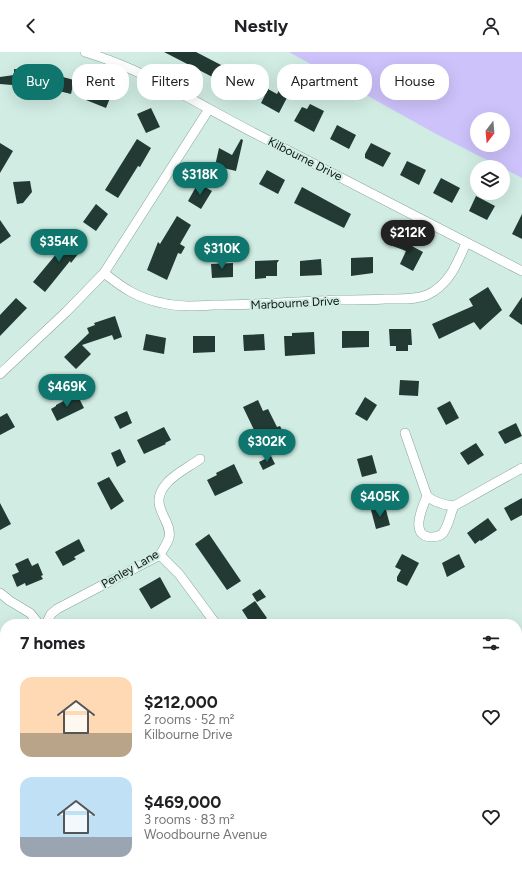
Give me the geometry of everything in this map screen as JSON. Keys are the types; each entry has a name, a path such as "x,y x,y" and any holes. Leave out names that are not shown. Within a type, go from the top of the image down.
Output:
{"street":[{"name":"Kilbourne Drive","path":"85,52 102,57 144,74 522,271"},
{"path":"0,374 66,312 104,273 209,109"},
{"name":"Marbourne Drive","path":"104,273 137,296 176,306 244,305 311,301 418,298 427,295 443,285 452,273 466,243"},
{"path":"405,433 426,496 419,519 419,528 421,533 424,536 437,537 442,534 446,528 454,506"},
{"name":"Penley Lane","path":"48,619 50,614 58,609 160,555 166,544 169,533 159,504 162,490 176,475 200,459"},
{"path":"426,496 444,505 454,506 522,468"},
{"path":"160,555 179,574 212,619"},
{"path":"0,593 5,598 30,613 35,619"}],"shaded area":[{"path":"289,52 522,52 522,178 510,172 510,160 487,160 471,152 510,152 510,112 470,112 470,151 372,98 372,64 311,64"}],"building":[{"path":"164,52 196,52 219,64 211,64 211,76 203,72 203,64 187,64"},
{"path":"12,75 12,85 0,84 0,77"},
{"path":"64,77 72,79 71,94 64,92"},
{"path":"269,90 277,94 277,100 286,100 279,113 261,103 262,100 269,100"},
{"path":"86,100 109,100 106,108"},
{"path":"310,104 324,111 314,132 294,121 302,107 307,109"},
{"path":"151,108 160,127 146,133 137,114"},
{"path":"337,125 356,135 349,149 330,139"},
{"path":"137,139 151,148 140,167 138,166 118,198 105,190"},
{"path":"241,139 243,140 236,171 215,166 219,148 232,155"},
{"path":"0,143 13,151 0,173"},
{"path":"371,143 391,153 383,167 365,158 365,154"},
{"path":"407,161 426,170 419,185 400,175"},
{"path":"267,170 285,180 278,194 259,184"},
{"path":"441,178 460,188 452,203 433,193"},
{"path":"30,181 32,192 23,203 17,204 13,182"},
{"path":"198,183 212,191 201,209 188,201"},
{"path":"302,187 351,214 344,228 294,203"},
{"path":"474,200 484,200 495,206 487,220 469,211"},
{"path":"96,204 108,214 96,231 83,222"},
{"path":"522,214 522,239 512,234"},
{"path":"177,216 191,225 180,244 185,247 181,254 178,253 167,280 147,270 158,242 160,244"},
{"path":"0,220 11,236 0,244"},
{"path":"72,235 85,245 45,292 33,282"},
{"path":"393,236 423,252 413,271 400,264 406,251 390,245"},
{"path":"373,257 373,273 351,276 351,258"},
{"path":"321,259 322,275 300,276 300,261"},
{"path":"279,260 277,263 277,276 266,276 266,278 255,279 255,261"},
{"path":"233,263 233,277 212,278 211,264"},
{"path":"488,287 502,310 480,330 474,322 439,339 432,324 473,306 469,299"},
{"path":"522,297 522,325 509,316"},
{"path":"16,298 27,308 0,336 0,315"},
{"path":"115,316 122,337 114,340 112,335 82,345 91,354 76,369 64,357 89,333 87,328 95,325 94,323"},
{"path":"389,329 411,329 412,345 408,345 408,351 396,351 396,346 390,346"},
{"path":"342,331 369,331 369,347 342,348"},
{"path":"314,332 315,354 285,356 284,336 292,336 292,333"},
{"path":"146,334 166,338 164,354 143,350"},
{"path":"264,334 265,350 244,351 243,335"},
{"path":"193,336 215,336 215,352 193,353"},
{"path":"400,380 419,381 418,396 399,395"},
{"path":"77,394 84,408 57,421 51,409"},
{"path":"365,397 377,405 367,421 355,414"},
{"path":"258,400 263,411 268,409 277,427 280,426 284,434 263,444 257,431 255,432 243,407"},
{"path":"450,401 459,418 446,425 437,408"},
{"path":"127,411 132,423 120,429 114,417"},
{"path":"7,413 15,427 0,435 0,417"},
{"path":"516,423 522,436 505,444 498,432"},
{"path":"164,427 171,440 165,443 166,444 144,454 137,440"},
{"path":"476,443 484,455 468,465 460,453"},
{"path":"120,449 126,462 117,467 111,453"},
{"path":"372,455 377,473 362,477 357,459"},
{"path":"271,456 275,464 263,470 259,462"},
{"path":"234,464 243,483 215,496 207,480 217,475 216,473"},
{"path":"109,477 124,501 111,510 97,483"},
{"path":"522,498 522,515 511,521 504,508"},
{"path":"0,503 11,524 0,530"},
{"path":"385,506 390,525 376,529 371,510"},
{"path":"488,518 497,530 475,544 467,533"},
{"path":"209,534 241,581 227,590 195,544"},
{"path":"79,539 85,551 74,557 76,559 63,566 55,552"},
{"path":"402,554 419,563 407,586 397,581 397,577 401,570 395,567"},
{"path":"459,554 465,567 447,577 442,563"},
{"path":"28,558 32,566 38,563 43,579 26,586 25,583 17,587 12,575 19,572 15,564"},
{"path":"160,577 171,597 151,609 139,589"},
{"path":"260,589 266,597 257,602 252,594"},
{"path":"255,601 267,618 248,619 242,610"}]}
